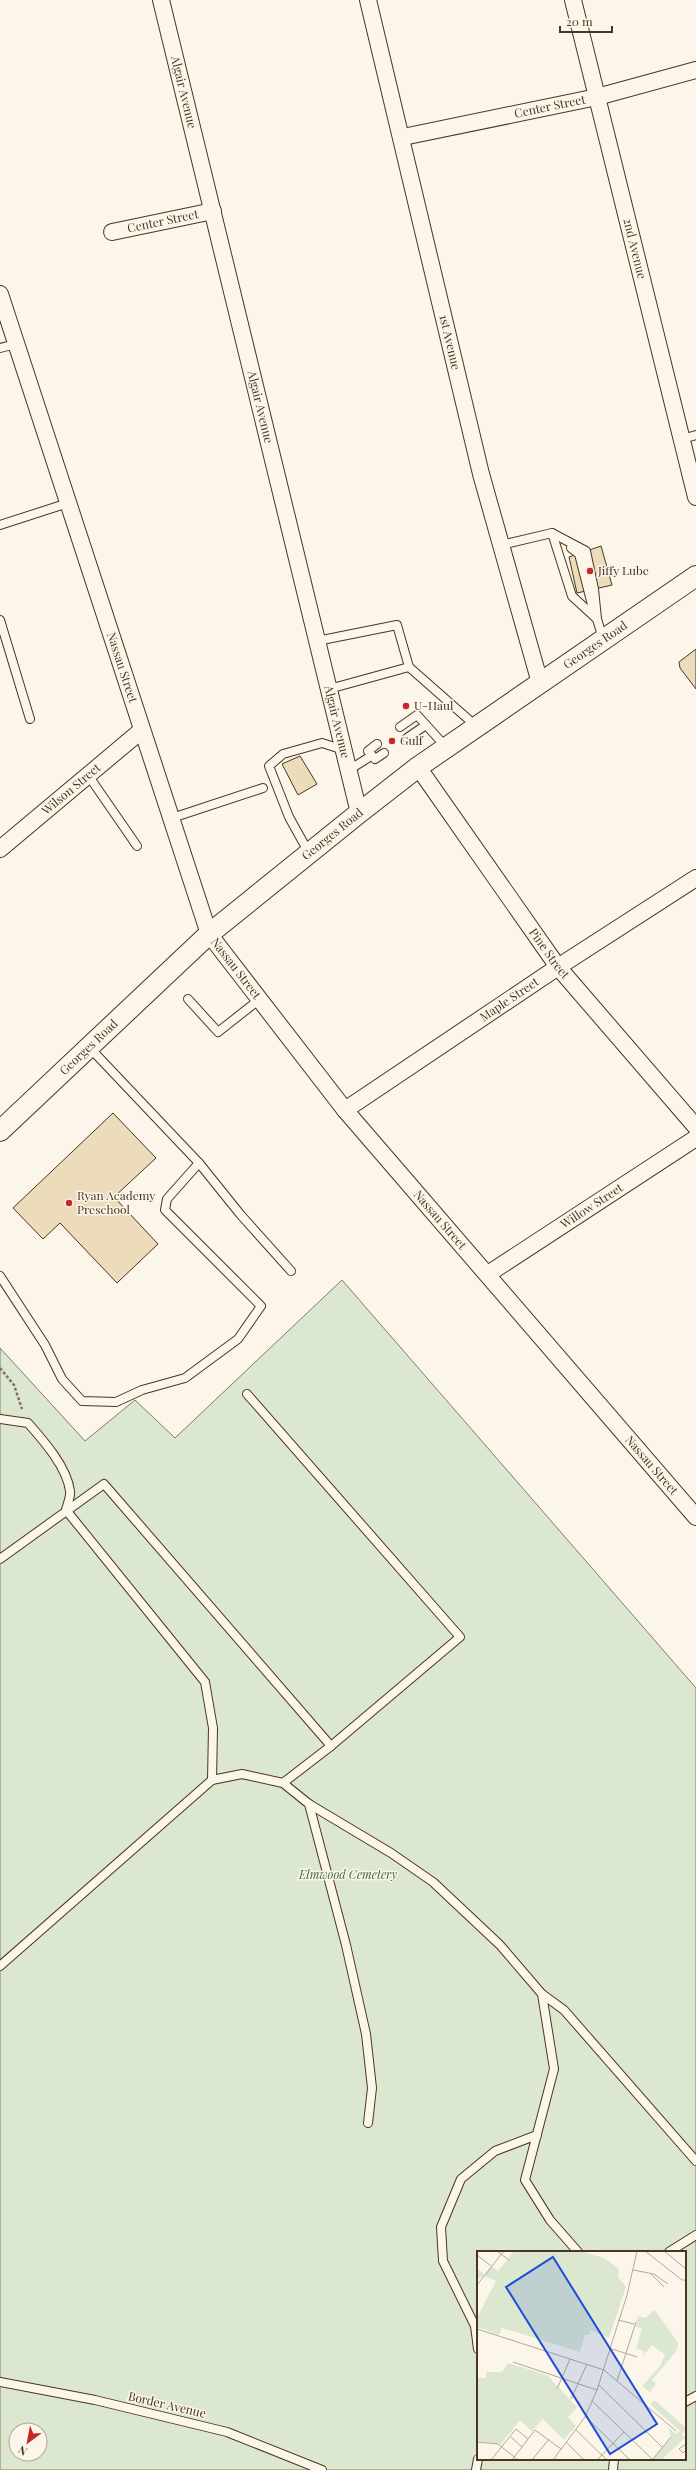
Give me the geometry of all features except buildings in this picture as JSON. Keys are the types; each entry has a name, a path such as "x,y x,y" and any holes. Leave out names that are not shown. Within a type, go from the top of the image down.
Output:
{"street":[{"name":"Algair Avenue","path":"161,0 359,813"},
{"name":"1st Avenue","path":"368,0 403,137 481,474 540,683"},
{"name":"2nd Avenue","path":"573,0 597,97 689,437 696,497"},
{"name":"Center Street","path":"403,137 597,97 696,70"},
{"name":"Center Street","path":"112,232 213,211"},
{"name":"Nassau Street","path":"0,294 209,934 345,1110 696,1517"},
{"name":"Georges Road","path":"2,1126 209,934 359,813 418,767 603,638 696,576"},
{"name":"Wilson Street","path":"0,849 142,730"},
{"name":"Pine Street","path":"418,767 558,967 696,1127"},
{"name":"Maple Street","path":"345,1110 558,967 696,878"},
{"name":"Willow Street","path":"488,1274 696,1138"}],"lane":[{"path":"0,348 16,344"},
{"path":"0,525 68,503"},
{"path":"501,545 552,533"},
{"path":"552,533 572,596 597,619"},
{"path":"552,533 579,554 603,638"},
{"path":"0,620 30,719"},
{"path":"318,641 397,625 409,667 477,727"},
{"path":"329,689 409,667"},
{"path":"400,727 417,715 446,748"},
{"path":"407,738 426,725"},
{"path":"309,854 289,817 269,766 283,754 322,743 344,750"},
{"path":"377,744 368,751 371,756 374,759 384,753"},
{"path":"349,770 371,756"},
{"path":"88,775 137,846"},
{"path":"172,818 263,788"},
{"path":"188,999 218,1032 260,1000"},
{"path":"88,1047 199,1163 291,1271"},
{"path":"0,1276 45,1345 62,1378 82,1402 116,1402 142,1390 185,1378 238,1339 260,1306 165,1210 167,1199 199,1163"},
{"path":"247,1394 460,1637 331,1746 283,1783"},
{"path":"0,1419 28,1423 59,1462 70,1492 66,1510"},
{"path":"0,1559 104,1484 331,1746"},
{"path":"66,1510 205,1682 214,1728 212,1780"},
{"path":"0,1966 212,1780 242,1774 283,1783 309,1804 391,1853 433,1882 500,1945 542,1994 564,2010 696,2161"},
{"path":"309,1804 366,2034 372,2088 368,2123"},
{"path":"542,1994 554,2069 525,2180 550,2220 577,2251"},
{"path":"477,2341 475,2326 443,2260 441,2227 461,2179 495,2151 537,2135"},
{"path":"671,2251 696,2235"},
{"name":"Border Avenue","path":"0,2382 95,2400 227,2432 322,2470"},
{"path":"686,2401 696,2396"},
{"path":"476,2470 478,2460"},
{"path":"613,2470 614,2460"}],"path":[{"path":"0,1368 14,1385 28,1423"}],"green space":[{"name":"Elmwood Cemetery","path":"342,1280 696,1688 696,2470 0,2470 0,1348 85,1441 135,1400 175,1438"}],"place":[{"name":"Jiffy Lube","path":"590,571"},
{"name":"U-Haul","path":"406,706"},
{"name":"Gulf","path":"392,741"},
{"name":"Ryan Academy Preschool","path":"69,1203"}]}
